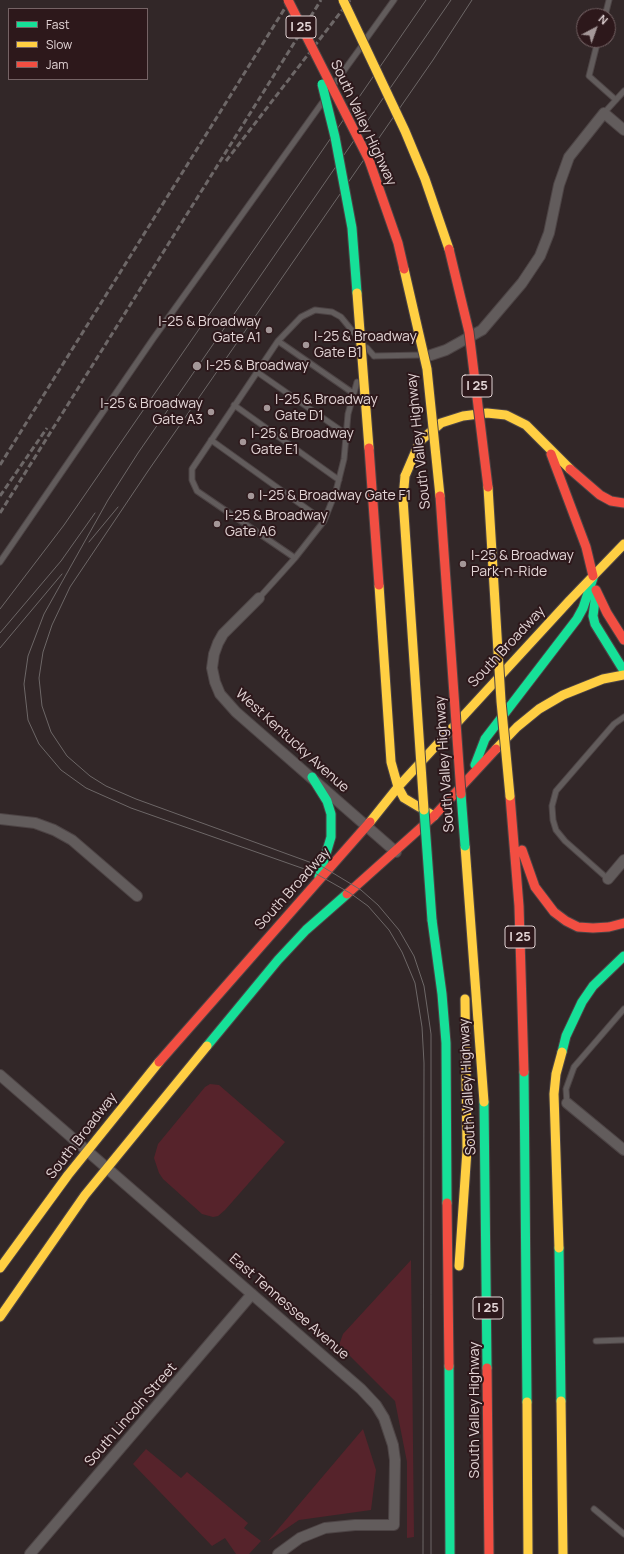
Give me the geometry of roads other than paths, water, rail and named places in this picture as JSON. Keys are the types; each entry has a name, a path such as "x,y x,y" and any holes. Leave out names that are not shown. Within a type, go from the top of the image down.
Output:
{"main road":[{"name":"South Valley Highway","path":"288,0 369,160 386,205 410,289 427,369 438,466 467,886 482,1062 485,1140 489,1554"},
{"name":"I 25","path":"343,0 405,131 425,178 451,256 469,332 476,379 488,485 501,701 519,906 524,1079 528,1554"},
{"path":"314,54 335,137 352,228 391,762 398,787 404,798 414,806 434,816"},
{"path":"450,1554 446,1043 442,994 432,920 403,499 405,476 420,441 441,423 463,416 487,413 506,415 526,425 600,495 611,501 624,503"},
{"path":"547,446 574,511 586,547 596,592 607,614 624,640"},
{"name":"South Broadway","path":"0,1268 21,1237 156,1067 367,826 398,787 570,600 624,544"},
{"path":"472,775 485,739 577,619 588,594 593,576"},
{"path":"596,592 593,616 595,624 624,671"},
{"path":"0,1318 85,1196 124,1145 278,960 331,908 396,852 434,816 506,738 539,709 585,685 603,679 624,675"},
{"path":"312,777 327,801 331,814 332,837 317,883"},
{"path":"510,796 520,844 528,871 535,887 554,912 566,921 578,927 609,927 624,922"},
{"path":"458,1278 466,1150 465,988 467,886"},
{"path":"563,1554 559,1222 554,1100 556,1074 566,1036 582,1002 593,986 624,956"},
{"path":"448,1447 457,1292"}],"street":[{"path":"431,355 446,350 482,330 522,283 540,256 549,233 559,185 569,158 604,113 624,130"},
{"name":"West Kentucky Avenue","path":"259,598 223,634 218,643 214,654 212,668 214,682 227,704 396,852"},
{"path":"0,819 35,823 54,830 72,840 137,896"},
{"path":"608,879 624,860"},
{"name":"East Tennessee Avenue","path":"0,1075 361,1389 376,1404 384,1418 393,1445 394,1525 355,1525 325,1528 300,1538 278,1554"},
{"path":"567,1103 624,1150"},
{"name":"South Lincoln Street","path":"30,1554 252,1294"}],"lane":[{"path":"0,562 153,339 394,0"},
{"path":"596,48 589,76 616,100"},
{"path":"604,113 624,91"},
{"path":"295,558 201,494 195,488 192,480 192,469 278,340 300,317 315,310 323,310 341,317 374,356"},
{"path":"278,340 353,393"},
{"path":"374,356 431,355"},
{"path":"259,598 295,558 324,521 339,480 344,459 348,414 355,386 374,356"},
{"path":"257,372 346,434"},
{"path":"234,406 339,480"},
{"path":"210,440 324,521"},
{"path":"608,879 565,841 556,830 553,820 552,806 556,792 614,724 624,717"},
{"path":"567,1103 566,1089 574,1067 624,1009"},
{"path":"596,1341 624,1340"},
{"path":"594,1509 624,1534"}],"tram line":[{"path":"0,609 64,525 426,0"},
{"path":"423,1554 424,1063 422,1027 415,983 402,952 389,930 368,906 350,893 313,872 131,808 86,788 61,770 39,744 28,720 24,684 28,656 44,614 108,500 138,453 451,0"},
{"path":"431,1554 431,1034 424,986 414,956 399,930 378,905 361,890 323,867 136,799 106,786 90,776 67,756 51,732 42,706 39,678 43,652 52,625 70,587 148,471 433,60 472,0"},
{"path":"89,542 118,507"},
{"path":"0,633 61,561 95,513"},
{"path":"0,648 62,574"}],"railway":[{"path":"0,465 290,0"},
{"path":"0,513 321,0"},
{"path":"226,161 350,0"},
{"path":"0,496 47,428"}],"place":[{"name":"I-25 & Broadway Gate A1","path":"269,330"},
{"name":"I-25 & Broadway Gate B1","path":"306,345"},
{"name":"I-25 & Broadway","path":"197,366"},
{"name":"I-25 & Broadway Gate D1","path":"267,408"},
{"name":"I-25 & Broadway Gate A3","path":"211,412"},
{"name":"I-25 & Broadway Gate E1","path":"243,442"},
{"name":"I-25 & Broadway Gate F1","path":"251,496"},
{"name":"I-25 & Broadway Gate A6","path":"217,524"},
{"name":"I-25 & Broadway Park-n-Ride","path":"463,564"}]}
